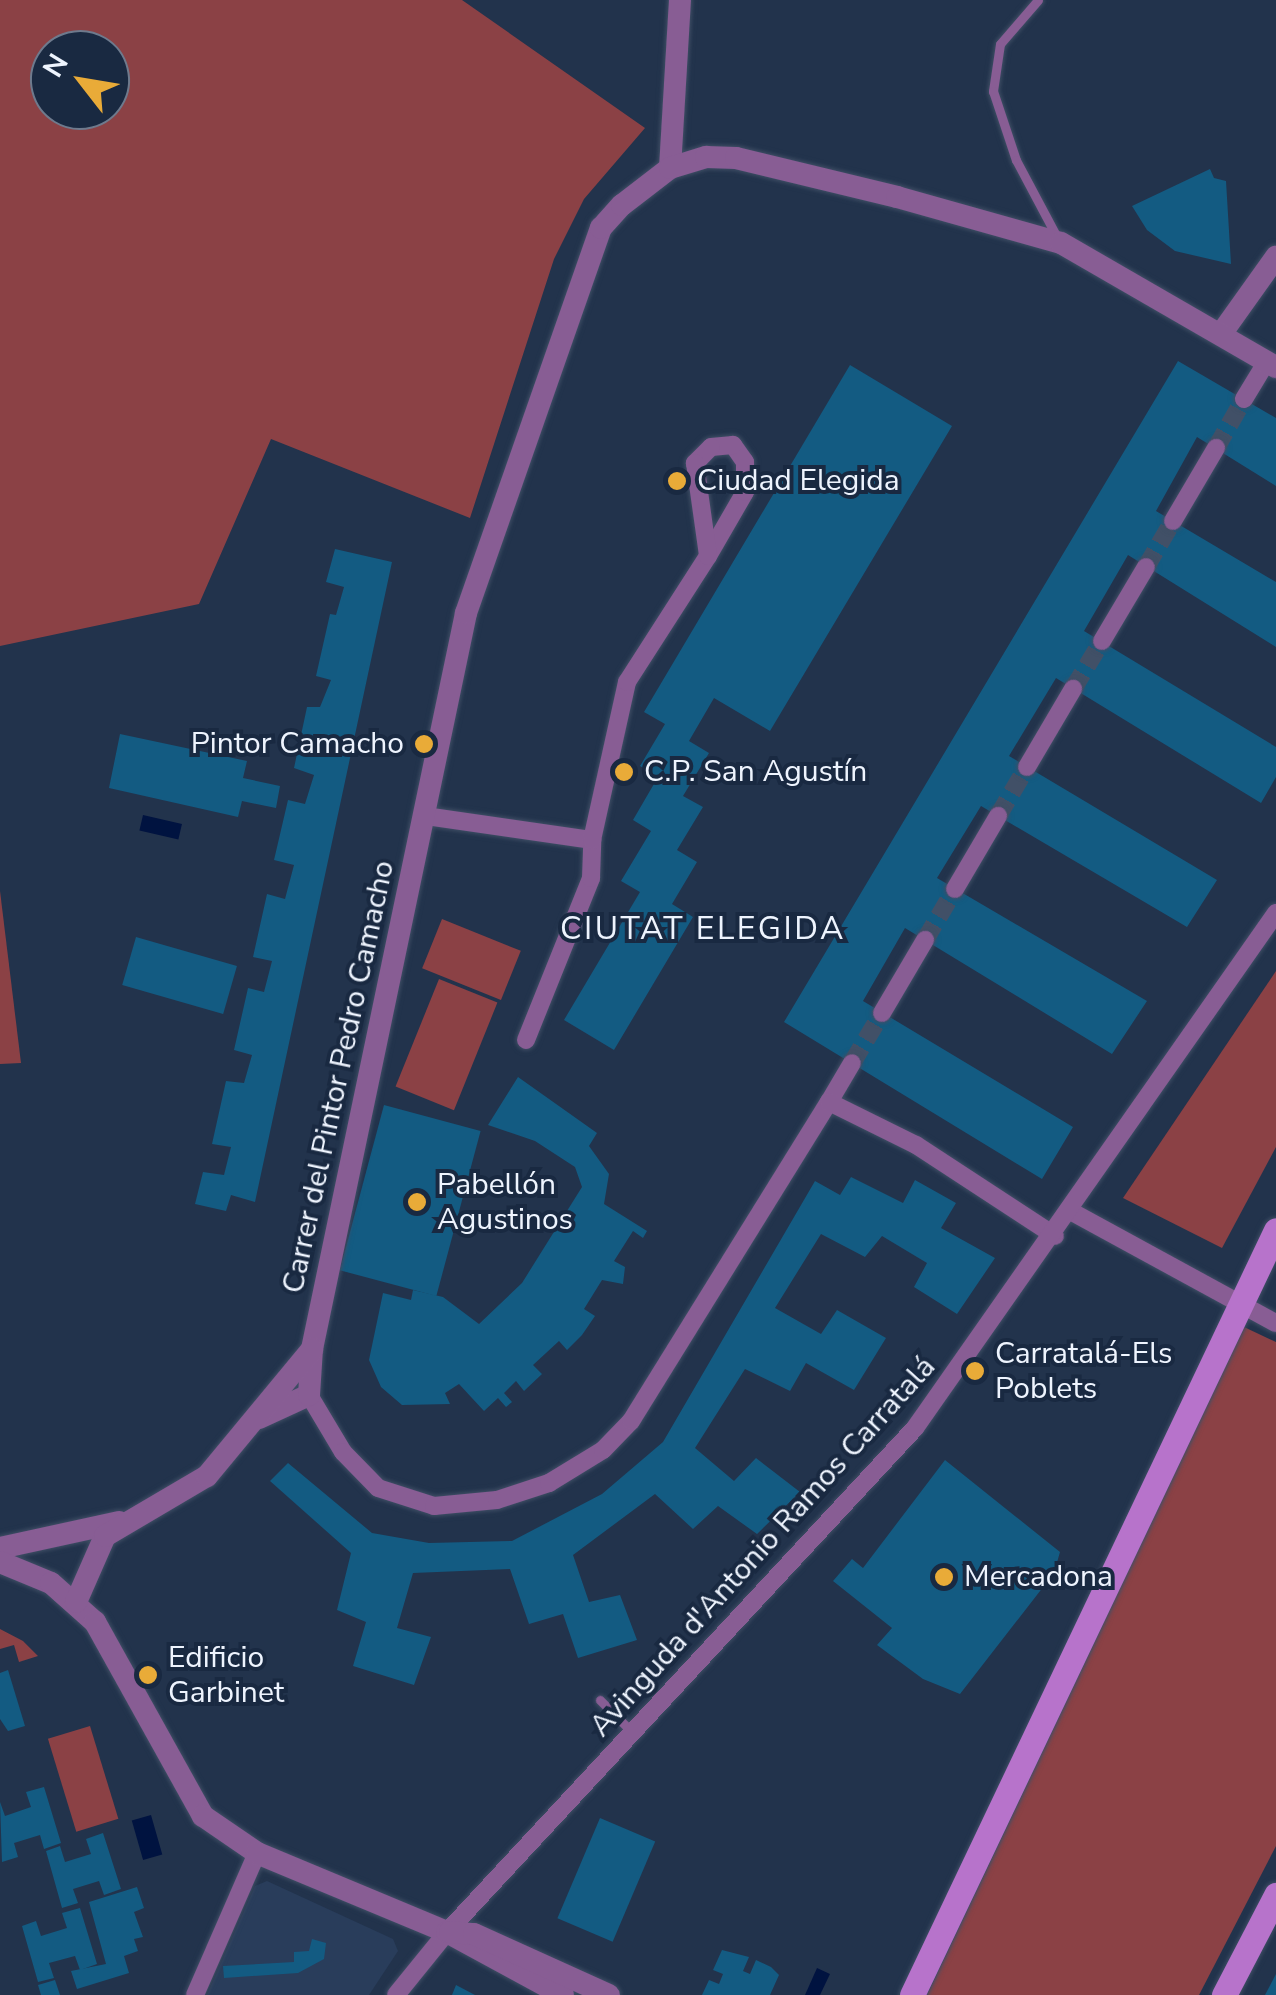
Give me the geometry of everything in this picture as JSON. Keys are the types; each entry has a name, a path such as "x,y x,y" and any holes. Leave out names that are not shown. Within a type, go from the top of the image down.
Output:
{"main road":[{"path":"912,1995 1276,1230"},
{"path":"1224,1995 1276,1896"}],"street":[{"path":"680,0 670,168 706,157 736,158 1061,243 1272,364 1244,400"},
{"name":"Carrer del Pintor Pedro Camacho","path":"309,1395 312,1350 466,614 601,228 622,205 670,168"},
{"path":"1221,334 1276,257"},
{"path":"526,1040 590,878 592,840 628,682 708,556 745,492 746,462 734,446 711,447 695,463 708,556"},
{"path":"1173,520 1216,448"},
{"path":"1102,641 1146,567"},
{"path":"1027,767 1074,689"},
{"path":"425,816 592,840"},
{"path":"956,888 998,816"},
{"name":"Avinguda d'Antonio Ramos Carratalá","path":"396,1995 447,1932 915,1428 1072,1212 1276,913"},
{"path":"882,1013 925,940"},
{"path":"259,1418 309,1395 343,1452 378,1488 434,1506 497,1500 549,1483 603,1450 631,1421 852,1063"},
{"path":"829,1102 916,1145 1055,1236"},
{"path":"1072,1212 1239,1307 1276,1323"},
{"path":"76,1602 105,1536 207,1476 312,1350"},
{"path":"0,1548 128,1520"},
{"path":"0,1562 50,1582 95,1622 194,1803 258,1853 447,1932 563,1995"},
{"path":"195,1995 258,1853"},
{"path":"447,1932 474,1934 609,1995"}],"lane":[{"path":"1038,0 1000,44 993,91 1016,160 1061,243"},
{"path":"600,1700 633,1733"}],"shaded area":[{"path":"0,0 462,0 645,128 584,199 554,259 470,518 271,439 199,604 0,646"},
{"path":"143,815 182,824 178,840 139,831"},
{"path":"0,891 21,1063 0,1064"},
{"path":"442,919 521,951 501,1000 422,968"},
{"path":"1276,971 1276,1147 1222,1248 1123,1198"},
{"path":"439,979 497,1003 454,1110 396,1087"},
{"path":"1244,1327 1276,1342 1276,1846 1199,1995 927,1995"},
{"path":"0,1629 23,1641 38,1656 19,1662 14,1645 0,1649"},
{"path":"90,1726 118,1819 76,1832 48,1739"},
{"path":"151,1815 162,1854 143,1860 132,1821"},
{"path":"267,1881 393,1939 398,1951 369,1995 207,1995 255,1886"},
{"path":"817,1968 830,1974 820,1995 805,1995"}],"building":[{"path":"1210,169 1214,178 1226,181 1231,264 1175,251 1147,230 1132,206"},
{"path":"1178,361 1276,418 1276,486 1197,437 1156,511 1276,582 1276,647 1128,555 1084,631 1276,747 1276,777 1261,803 1056,678 1009,756 1217,880 1187,927 981,806 937,878 1147,1001 1112,1054 905,928 863,1001 1073,1127 1042,1179 784,1022"},
{"path":"850,365 952,426 770,731 714,698 689,741 709,753 683,796 703,807 677,850 697,862 672,904 693,917 614,1050 564,1020 640,892 621,881 651,831 633,820 658,777 640,766 665,724 644,712"},
{"path":"335,549 392,562 255,1202 231,1195 226,1211 195,1204 203,1172 224,1175 231,1147 212,1144 226,1081 244,1083 252,1055 234,1050 248,988 264,992 272,961 253,957 267,894 285,899 294,865 274,860 288,800 305,804 314,775 294,768 307,707 320,707 331,680 316,676 330,614 336,615 344,587 326,582"},
{"path":"120,734 247,761 243,778 280,786 276,808 242,801 238,817 109,788"},
{"path":"136,937 237,966 223,1014 122,985"},
{"path":"518,1077 597,1133 589,1146 609,1174 604,1204 647,1231 643,1238 633,1231 614,1261 625,1267 623,1284 602,1280 584,1309 595,1316 582,1335 567,1350 559,1341 533,1365 542,1374 524,1391 516,1381 504,1393 512,1402 506,1407 498,1398 484,1411 459,1384 445,1393 450,1404 402,1405 381,1387 369,1360 383,1293 411,1300 413,1290 443,1297 479,1324 522,1283 582,1187 575,1167 535,1141 488,1125"},
{"name":"Pabellón Agustinos","path":"384,1105 481,1131 436,1296 340,1270"},
{"path":"851,1177 903,1203 915,1180 956,1203 941,1228 995,1258 957,1314 914,1287 927,1263 882,1236 865,1257 821,1234 775,1308 821,1334 837,1310 886,1338 854,1390 806,1363 790,1391 745,1369 695,1448 734,1481 756,1458 800,1492 757,1534 718,1506 693,1529 655,1494 573,1555 589,1602 620,1595 637,1640 578,1658 563,1614 529,1624 510,1569 413,1573 397,1628 431,1637 414,1685 353,1666 366,1622 337,1610 351,1553 270,1481 288,1463 372,1533 429,1543 512,1541 602,1494 663,1442 815,1181 840,1195"},
{"name":"Mercadona","path":"945,1460 1060,1552 1054,1573 960,1694 923,1679 877,1645 892,1628 833,1581 852,1559 863,1568"},
{"path":"8,1670 25,1726 8,1731 0,1719 0,1673"},
{"path":"44,1787 61,1843 44,1849 40,1835 14,1843 18,1857 2,1862 0,1802 5,1816 31,1807 26,1792"},
{"path":"600,1818 655,1841 613,1942 557,1918"},
{"path":"103,1833 121,1889 104,1895 99,1881 73,1889 78,1903 62,1908 46,1851 60,1846 65,1862 91,1854 86,1839"},
{"path":"137,1887 144,1908 134,1912 143,1937 134,1939 138,1951 124,1956 129,1973 77,1989 71,1971 106,1964 89,1902"},
{"path":"80,1908 97,1964 80,1970 75,1956 49,1963 54,1978 38,1982 22,1926 36,1921 41,1936 67,1928 62,1913"},
{"path":"312,1939 326,1943 324,1959 298,1973 224,1978 223,1966 294,1962 294,1952 309,1951"},
{"path":"722,1950 749,1957 743,1971 750,1974 756,1960 771,1967 779,1975 770,1995 702,1995 709,1980 719,1984 723,1974 713,1970"},
{"path":"1276,1974 1276,1995 1265,1995"},
{"path":"55,1980 60,1995 41,1995 38,1985"},
{"path":"456,1985 475,1995 452,1995"}],"tunnel":[{"path":"1216,448 1244,399"},
{"path":"1146,567 1173,521"},
{"path":"1073,689 1102,641"},
{"path":"998,816 1027,767"},
{"path":"925,940 955,889"},
{"path":"852,1063 882,1013"}],"place":[{"name":"Ciudad Elegida","path":"677,481"},
{"name":"Pintor Camacho","path":"424,744"},
{"name":"C.P. San Agustín","path":"624,772"},
{"name":"Pabellón Agustinos","path":"417,1202"},
{"name":"Carratalá-Els Poblets","path":"975,1371"},
{"name":"Mercadona","path":"944,1577"},
{"name":"Edificio Garbinet","path":"148,1675"}],"district":[{"name":"CIUTAT ELEGIDA","path":"703,929"}]}
